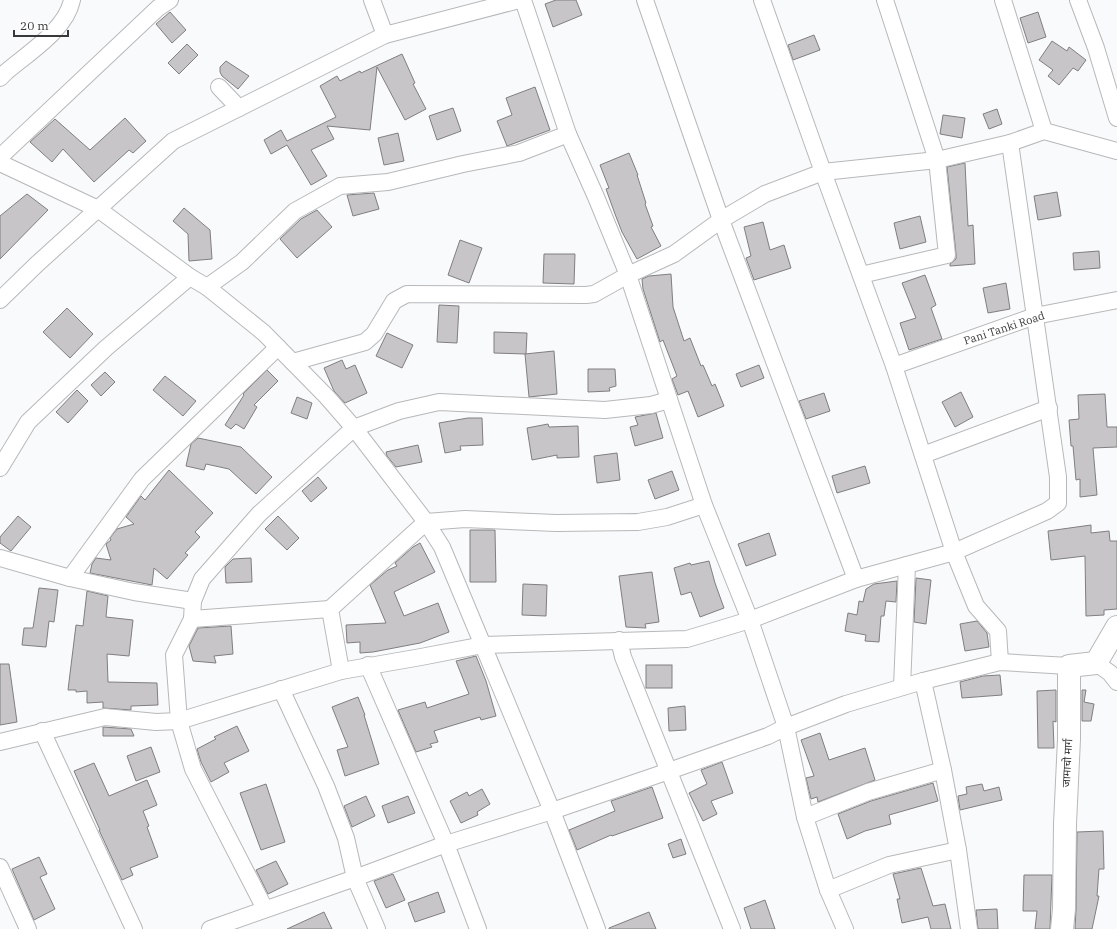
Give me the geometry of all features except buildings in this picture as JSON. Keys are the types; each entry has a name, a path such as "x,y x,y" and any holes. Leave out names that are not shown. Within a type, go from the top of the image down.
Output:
{"street":[{"path":"0,78 49,37 70,9 72,0"},
{"path":"0,157 158,8 170,0"},
{"path":"372,0 385,35"},
{"path":"0,300 37,264 173,141 385,35 518,0"},
{"path":"523,0 568,134 628,275 704,504 750,620 786,727 805,818 828,890 844,929"},
{"path":"645,0 720,220 856,579"},
{"path":"762,0 894,366 954,552 976,606 998,631 1000,662"},
{"path":"861,275 948,255 937,160 885,0"},
{"path":"1003,0 1044,131"},
{"path":"1078,0 1096,48 1117,118"},
{"path":"219,87 239,108"},
{"path":"293,362 365,342 374,334 394,301 407,294 594,294 628,275 674,254 720,220 765,194 823,172 937,160 1010,143 1044,131 1117,151"},
{"path":"208,287 242,262 295,211 340,186 388,182 463,164 519,153 568,134"},
{"path":"0,742 105,717 156,722 179,721 341,671 368,665 421,658 483,645 619,640 687,640 750,620 856,579 954,552 1047,511 1058,504 1058,477 1010,143"},
{"path":"0,163 98,209 190,277 208,287 236,309 278,347 327,397 354,428 426,522 442,547 552,811 597,929"},
{"path":"0,468 28,422 106,348 190,277"},
{"name":"Pani Tanki Road","path":"894,366 1035,316 1117,300"},
{"path":"70,578 142,479 278,347"},
{"path":"265,909 193,769 179,721 174,655 192,619 193,601 202,579 259,514 354,428 399,411 439,402 605,410 651,405 669,400"},
{"path":"923,455 1049,408"},
{"path":"192,619 330,609 426,522 465,519 556,523 638,522 667,517 704,504"},
{"path":"0,558 70,578 134,592 193,601"},
{"path":"902,687 907,565"},
{"path":"330,609 341,671"},
{"path":"1096,662 1117,627"},
{"path":"619,640 623,657 732,929"},
{"path":"210,929 446,844 552,811 768,736 786,727 846,704 923,681 1000,662 1069,666 1096,662 1110,673 1117,682"},
{"path":"368,665 446,844 478,929"},
{"name":"जामाचो मार्ग","path":"1062,929 1064,909 1064,824 1069,739 1069,666"},
{"path":"923,681 943,770 958,850 969,929"},
{"path":"281,689 326,786 346,838 355,878 377,929"},
{"path":"42,731 134,929"},
{"path":"805,818 868,792 943,770"},
{"path":"828,890 889,865 958,850"},
{"path":"0,867 28,929"}]}
